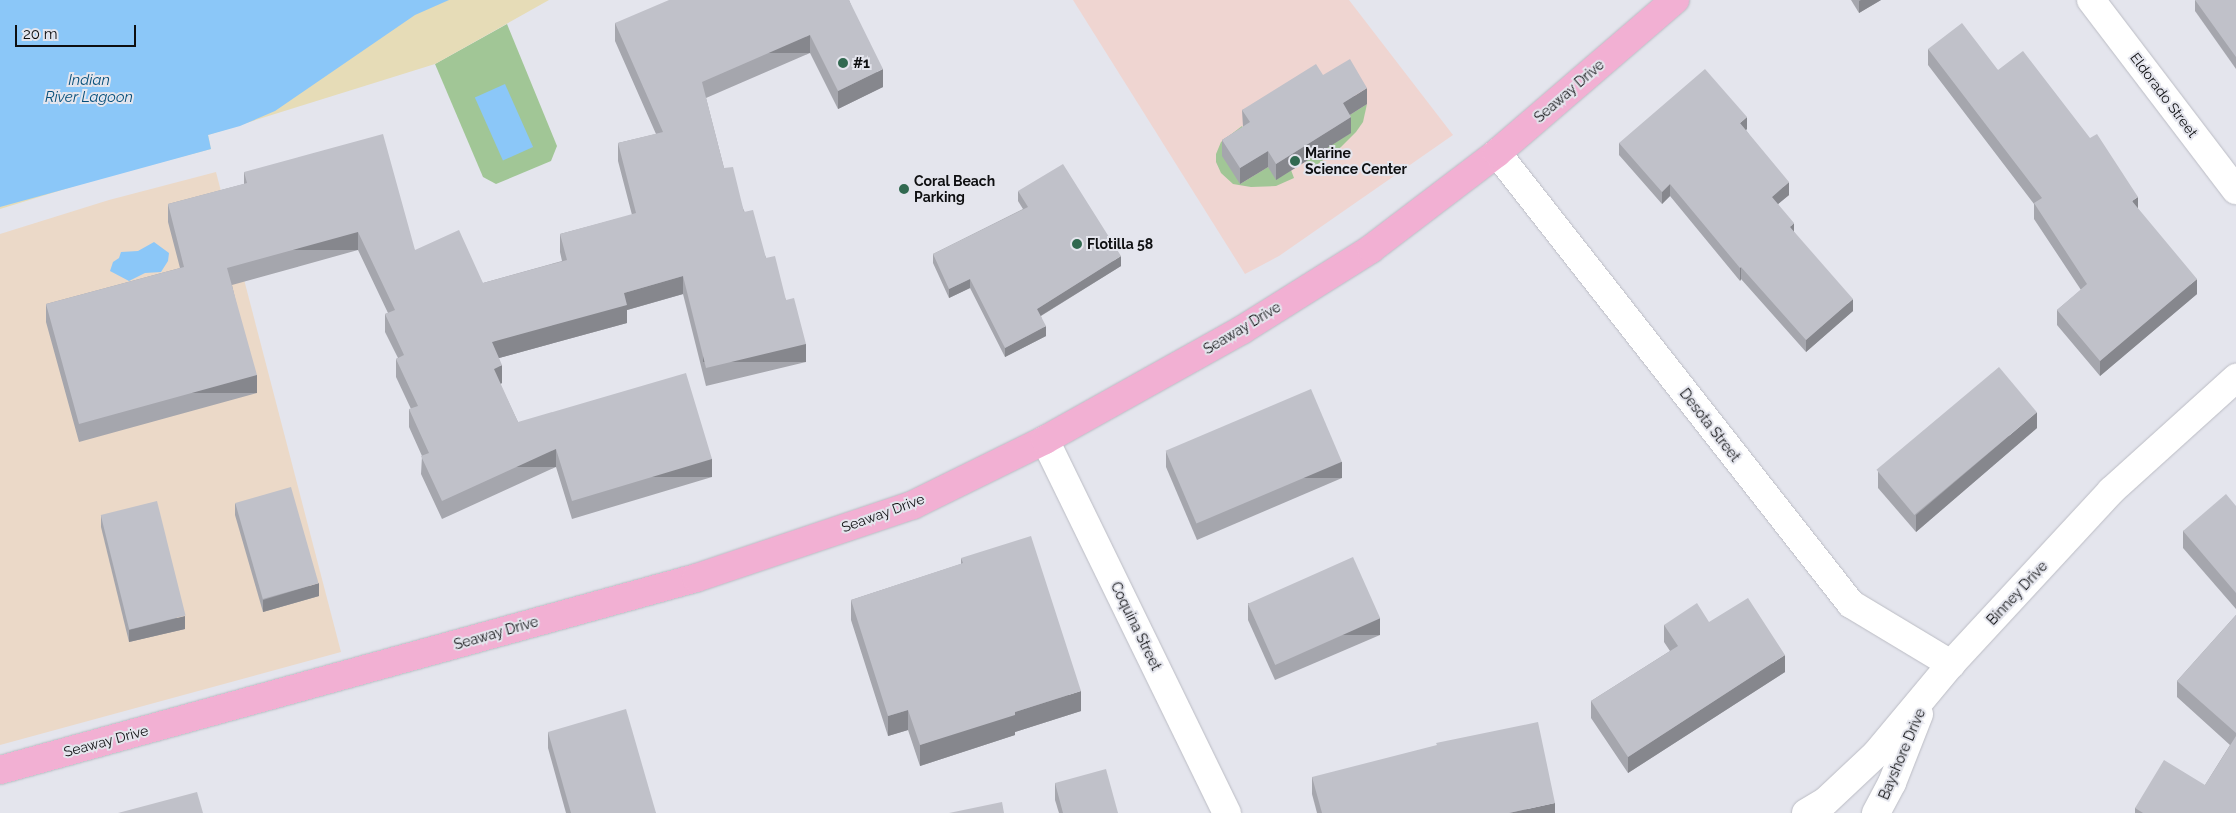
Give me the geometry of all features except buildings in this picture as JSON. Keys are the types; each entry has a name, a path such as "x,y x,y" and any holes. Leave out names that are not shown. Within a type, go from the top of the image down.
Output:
{"main road":[{"name":"Seaway Drive","path":"0,770 696,578 913,505 1045,440 1242,330 1371,249 1497,153 1675,0"}],"street":[{"name":"Eldorado Street","path":"2091,0 2236,190"},
{"name":"Desota Street","path":"1497,153 1851,604 1952,664"},
{"name":"Binney Drive","path":"1817,809 1876,754 1952,664 2111,491 2236,378"},
{"name":"Coquina Street","path":"1045,440 1227,813"},
{"name":"Bayshore Drive","path":"1876,813 1892,783 1927,694"}],"shaded area":[{"name":"Marine Science Center","path":"1073,0 1349,0 1453,135 1279,256 1245,274"},
{"path":"216,172 341,652 0,745 0,234 109,200"}],"green space":[{"path":"507,24 557,146 551,161 496,184 483,177 435,64"},
{"path":"1367,104 1363,122 1356,132 1341,147 1311,169 1305,162 1343,119"},
{"path":"1242,126 1250,138 1240,184 1268,167 1291,170 1294,178 1276,186 1251,187 1233,184 1221,173 1216,162 1216,154 1221,142"}],"sand":[{"path":"342,0 549,0 435,64 208,135 211,149 104,177 0,209 0,143"}],"water":[{"name":"Indian River Lagoon","path":"0,0 449,0 415,15 275,111 240,126 208,135 211,149 0,207"},
{"path":"505,84 533,147 503,160 475,97"},
{"path":"154,242 169,253 168,261 161,272 145,273 129,281 110,271 113,262 119,258 121,252 138,251"}],"place":[{"name":"#1","path":"843,63"},
{"name":"Marine Science Center","path":"1295,161"},
{"name":"Coral Beach Parking","path":"904,189"},
{"name":"Flotilla 58","path":"1077,244"}]}
